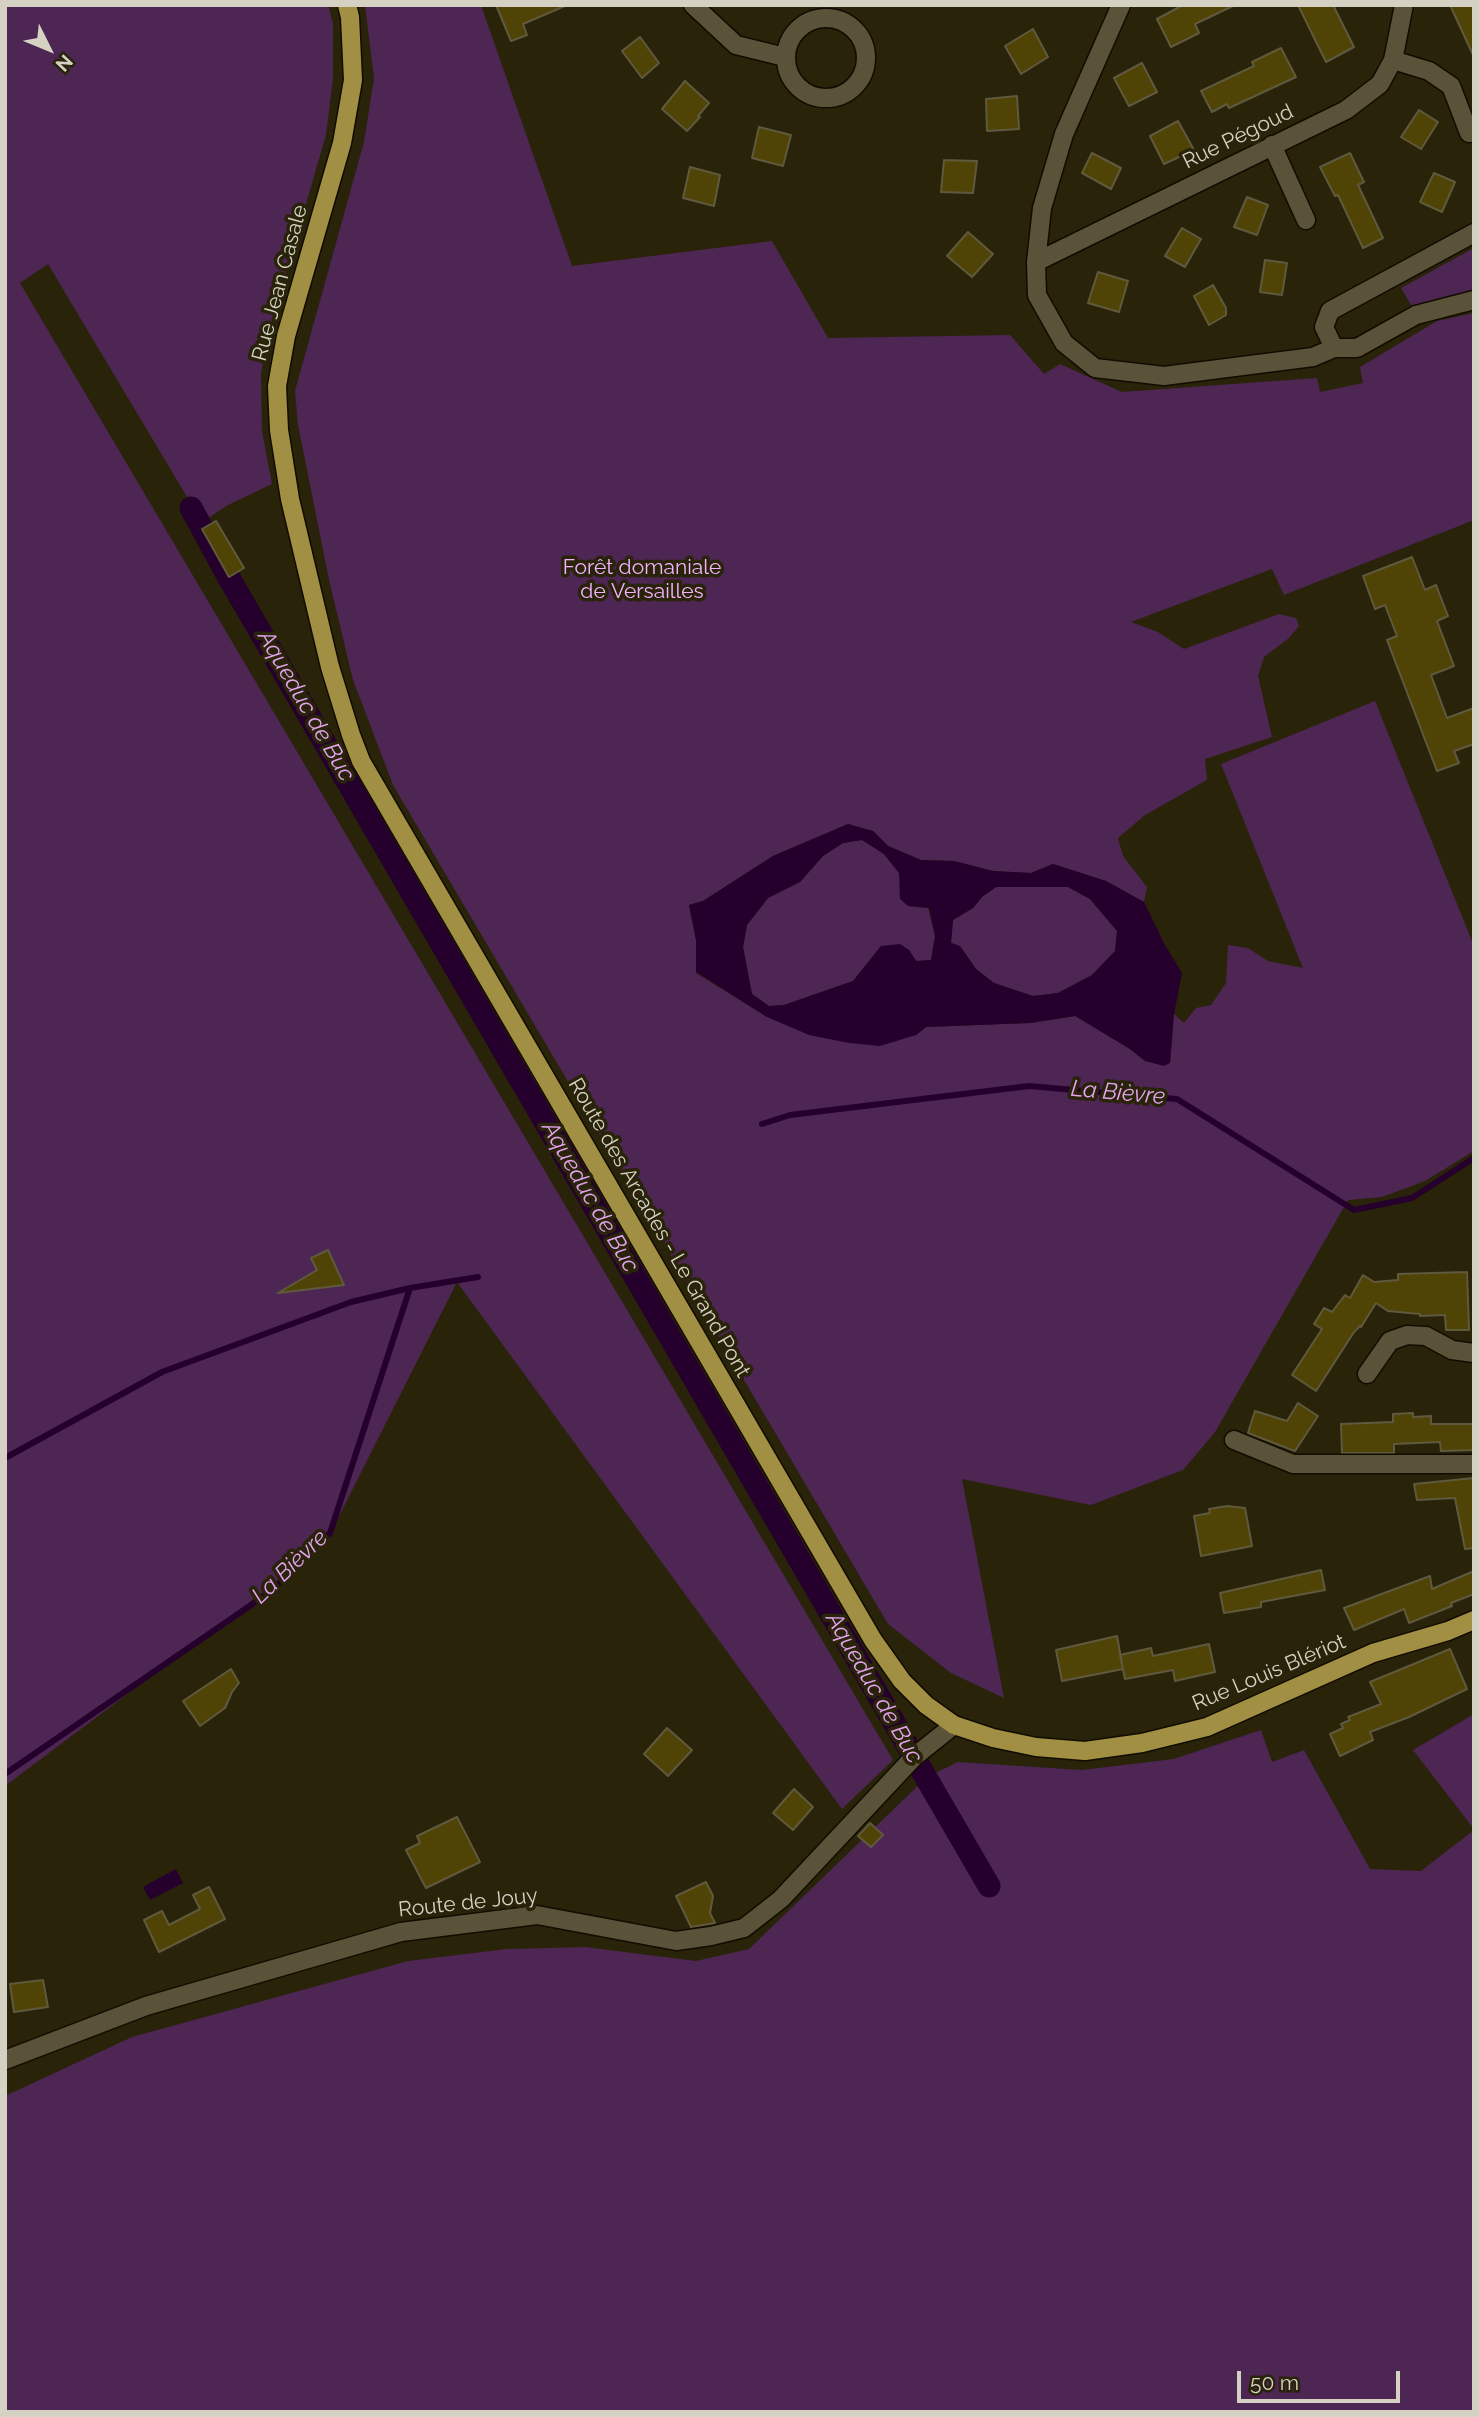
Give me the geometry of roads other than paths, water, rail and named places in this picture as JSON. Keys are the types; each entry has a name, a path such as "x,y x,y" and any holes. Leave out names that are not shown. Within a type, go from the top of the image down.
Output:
{"main road":[{"name":"Rue Jean Casale","path":"347,5 353,80 342,143 286,336 277,386 279,430 290,499 330,667 351,735"},
{"name":"Route des Arcades - Le Grand Pont","path":"351,735 361,761 873,1640 902,1681 926,1705 954,1725"},
{"name":"Rue Louis Blériot","path":"954,1725 993,1738 1037,1747 1085,1751 1142,1743 1207,1727 1373,1653 1448,1631 1474,1620"}],"street":[{"path":"693,5 736,45 785,57"},
{"path":"1121,5 1064,134 1042,208 1037,296 1064,343 1095,368 1164,376 1313,357 1334,348 1357,348 1416,315 1474,300"},
{"name":"Rue Pégoud","path":"1037,262 1346,110 1380,84 1393,60 1404,5"},
{"path":"828,18 852,27 860,36 867,61 856,86 844,95 831,99 804,93 787,71 785,57 794,33 804,24 828,18"},
{"path":"1393,60 1429,71 1451,86 1469,133"},
{"path":"1272,145 1306,220"},
{"path":"1334,348 1324,327 1330,312 1474,233"},
{"path":"1367,1374 1390,1341 1407,1335 1426,1336 1452,1350 1474,1353"},
{"path":"1234,1440 1293,1464 1474,1464"},
{"name":"Route de Jouy","path":"5,2060 146,2006 401,1932 537,1915 676,1941 744,1928 781,1899 914,1758 954,1725"}],"waterway":[{"name":"Aqueduc de Buc","path":"191,508 229,578 989,1886"},
{"name":"La Bièvre","path":"762,1124 790,1115 1029,1086 1177,1099 1354,1210 1412,1198 1474,1158"},
{"name":"La Bièvre","path":"5,1458 162,1372 351,1302 410,1288 478,1277"},
{"name":"La Bièvre","path":"5,1774 270,1592 330,1533 410,1288"}],"park label":[{"name":"Forêt domaniale de Versailles","path":"642,580"}]}
